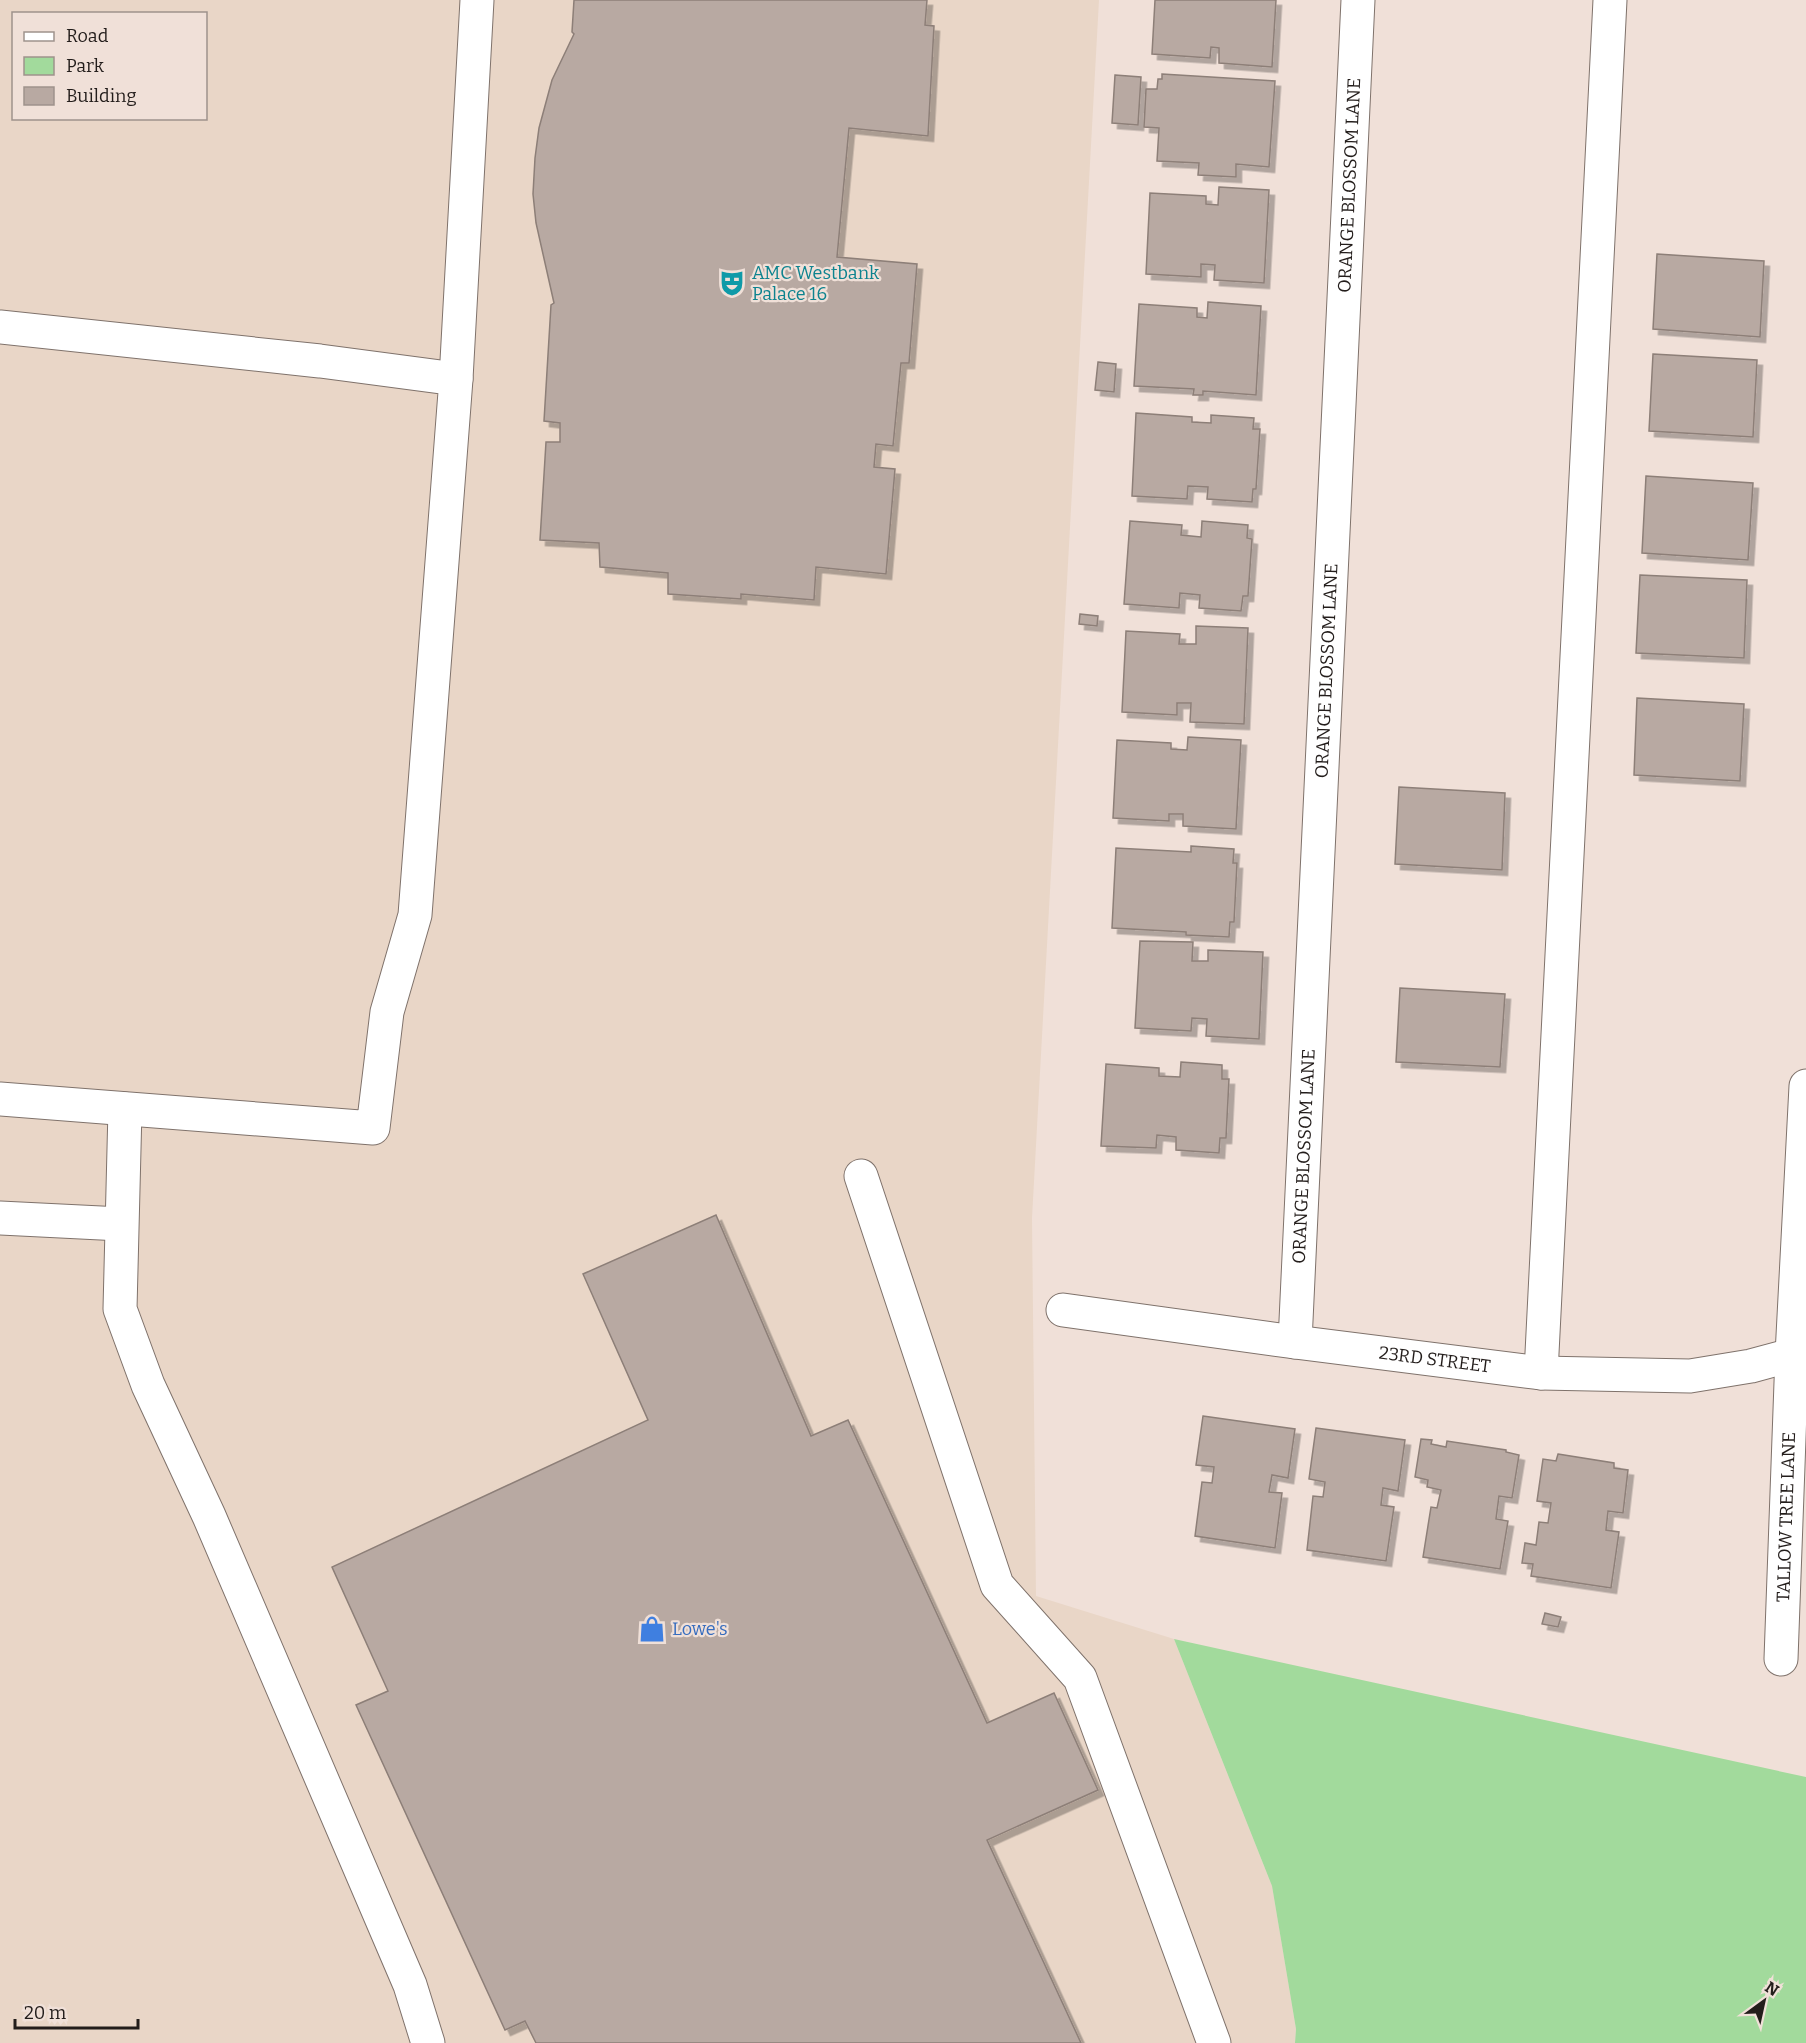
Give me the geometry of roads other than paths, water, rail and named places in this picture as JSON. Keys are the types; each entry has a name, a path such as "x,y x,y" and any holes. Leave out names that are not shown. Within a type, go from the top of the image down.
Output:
{"street":[{"path":"0,1099 373,1128 387,1012 415,915 456,379 477,0"},
{"name":"ORANGE BLOSSOM LANE","path":"1295,1342 1358,0"},
{"path":"1541,1373 1610,0"},
{"path":"0,327 320,361 456,379"},
{"name":"TALLOW TREE LANE","path":"1781,1659 1799,1353 1806,1086"},
{"path":"125,1109 120,1309 138,1358 309,1745 339,1822 410,1985 428,2043"},
{"path":"861,1176 997,1585 1080,1678 1214,2043"},
{"path":"0,1218 121,1224"},
{"name":"23RD STREET","path":"1063,1310 1541,1373 1690,1376 1751,1366 1799,1353"}],"place":[{"name":"AMC Westbank Palace 16","path":"732,283"},
{"name":"Lowe's","path":"652,1629"}]}
